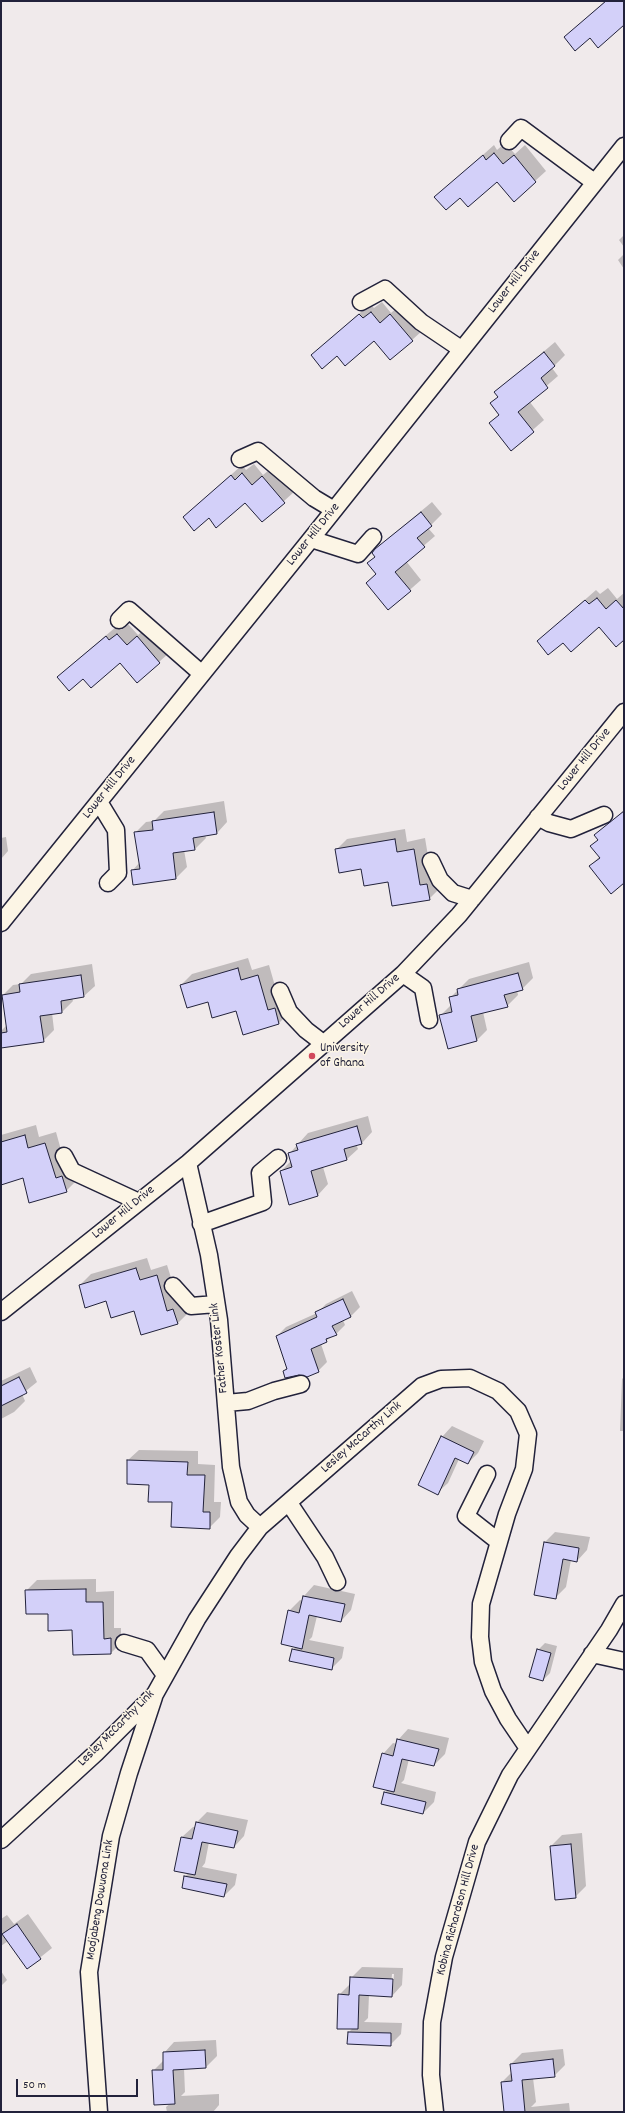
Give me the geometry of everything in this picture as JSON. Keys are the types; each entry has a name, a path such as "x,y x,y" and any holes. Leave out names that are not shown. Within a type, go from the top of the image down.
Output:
{"street":[{"path":"509,140 522,128 594,182"},
{"name":"Lower Hill Drive","path":"1,923 311,539 624,146"},
{"path":"361,302 385,289 421,322 461,349"},
{"path":"240,459 258,451 314,498 334,510"},
{"path":"311,539 358,554 372,537"},
{"path":"119,620 129,610 202,674"},
{"name":"Lower Hill Drive","path":"1,1312 188,1163 403,974 472,899 624,712"},
{"path":"99,802 116,830 118,873 108,883"},
{"path":"538,817 549,823 571,829 604,815"},
{"path":"431,861 440,880 453,893 472,899"},
{"path":"403,974 423,988 429,1020"},
{"path":"280,991 289,1012 306,1030 324,1043"},
{"path":"64,1156 72,1171 139,1202"},
{"path":"202,1224 263,1202 260,1173 278,1158"},
{"name":"Father Koster Link","path":"188,1163 202,1224 216,1304 231,1467 239,1502 247,1515 260,1527"},
{"path":"173,1286 191,1306 216,1304"},
{"name":"Lesley McCarthy Link","path":"2,1837 96,1753 155,1694 197,1619 238,1556 260,1527 422,1386 441,1379 470,1378 498,1391 518,1411 528,1434 524,1469 507,1514 481,1604 480,1637 483,1662 493,1691 508,1719 527,1747"},
{"path":"226,1403 248,1401 274,1391 301,1384"},
{"path":"487,1474 466,1516 499,1542"},
{"path":"289,1503 325,1557 337,1582"},
{"name":"Kobina Richardson Hill Drive","path":"435,2112 431,2075 432,2022 444,1957 477,1842 510,1775 527,1747 592,1654 624,1604"},
{"path":"124,1643 147,1650 165,1675"},
{"path":"592,1654 624,1661"},
{"name":"Modjabeng Dowuona Link","path":"98,2112 90,1972 111,1836 129,1773 155,1694"}],"shaded area":[{"name":"University of Ghana","path":"1,1 624,1 624,2112 1,2112"}],"building":[{"path":"606,1 624,1 624,25 598,48 590,38 575,51 564,37"},
{"path":"494,153 503,164 514,155 536,182 514,202 497,182 468,207 460,198 446,210 434,197 483,155 486,160"},
{"path":"371,312 380,323 390,314 413,341 390,360 374,341 345,366 337,356 322,369 311,355 359,314 363,318"},
{"path":"544,352 555,366 541,378 548,388 518,412 534,432 511,451 489,423 499,415 490,403 498,397 494,392"},
{"path":"242,473 252,485 262,476 285,503 262,522 245,503 216,528 209,518 194,531 183,517 231,475 235,480"},
{"path":"421,512 432,526 417,538 425,547 395,572 411,591 388,610 366,583 376,574 367,563 375,557 372,553 375,549"},
{"path":"597,598 606,609 616,600 624,609 624,640 616,647 599,627 571,652 563,643 548,655 537,641 585,600 589,604"},
{"path":"117,634 127,645 137,636 160,663 137,683 120,663 91,688 83,679 69,691 57,677 106,636 109,640"},
{"path":"624,811 624,883 611,894 589,866 600,858 590,846 598,840 594,835"},
{"path":"214,812 217,834 193,838 195,850 173,853 176,879 133,885 131,870 140,869 134,832 153,830 152,821"},
{"path":"395,839 397,852 414,849 420,885 427,884 430,900 392,906 388,882 364,886 361,869 339,873 335,849"},
{"path":"238,968 241,980 258,975 268,1010 275,1008 279,1024 243,1035 236,1011 212,1018 208,1002 187,1008 180,985"},
{"path":"518,973 523,990 504,995 508,1007 471,1016 477,1041 448,1049 439,1015 452,1012 449,997 458,995 457,989"},
{"path":"81,975 84,997 61,1001 62,1013 40,1016 44,1042 1,1048 1,1033 7,1032 2,995 20,992 19,984"},
{"path":"357,1126 362,1144 344,1149 347,1160 311,1171 318,1196 289,1205 280,1171 292,1167 288,1153 298,1150 296,1144"},
{"path":"25,1135 28,1148 45,1143 56,1178 62,1176 67,1192 29,1203 23,1178 1,1185 1,1142"},
{"path":"136,1268 140,1280 157,1275 167,1311 173,1309 178,1324 141,1335 134,1311 111,1318 106,1301 85,1308 79,1285"},
{"path":"343,1299 351,1317 332,1326 337,1335 326,1339 327,1342 311,1349 319,1372 307,1377 299,1375 285,1378 283,1371 287,1369 276,1336 317,1317 315,1312"},
{"path":"19,1377 27,1393 1,1406 1,1386"},
{"path":"441,1436 474,1452 468,1464 455,1458 438,1495 418,1485"},
{"path":"127,1460 188,1462 187,1475 205,1475 203,1512 210,1512 210,1529 171,1527 172,1502 148,1502 149,1485 127,1484"},
{"path":"544,1542 579,1548 577,1562 563,1559 556,1599 534,1595"},
{"path":"86,1589 86,1602 103,1602 104,1639 111,1638 111,1654 73,1655 72,1630 48,1631 48,1614 26,1614 25,1590"},
{"path":"303,1596 345,1604 341,1622 309,1615 302,1649 281,1644 288,1610 299,1613"},
{"path":"292,1649 334,1658 332,1670 289,1661"},
{"path":"537,1649 551,1653 543,1681 529,1677"},
{"path":"397,1739 439,1749 434,1766 402,1759 394,1792 373,1787 382,1753 393,1756"},
{"path":"384,1792 426,1802 423,1814 381,1804"},
{"path":"196,1822 238,1831 234,1848 202,1842 195,1875 174,1871 181,1837 192,1839"},
{"path":"571,1844 576,1898 555,1900 550,1846"},
{"path":"184,1876 227,1884 224,1897 182,1888"},
{"path":"17,1924 41,1959 27,1969 2,1934"},
{"path":"350,1977 393,1979 392,1997 359,1995 358,2029 337,2029 338,1994 349,1995"},
{"path":"348,2032 391,2033 391,2046 347,2044"},
{"path":"205,2050 206,2068 173,2070 175,2104 154,2105 152,2070 163,2070 163,2052"},
{"path":"553,2059 555,2077 522,2080 525,2112 504,2112 501,2082 512,2081 510,2064"}],"place":[{"name":"University of Ghana","path":"312,1056"}]}
